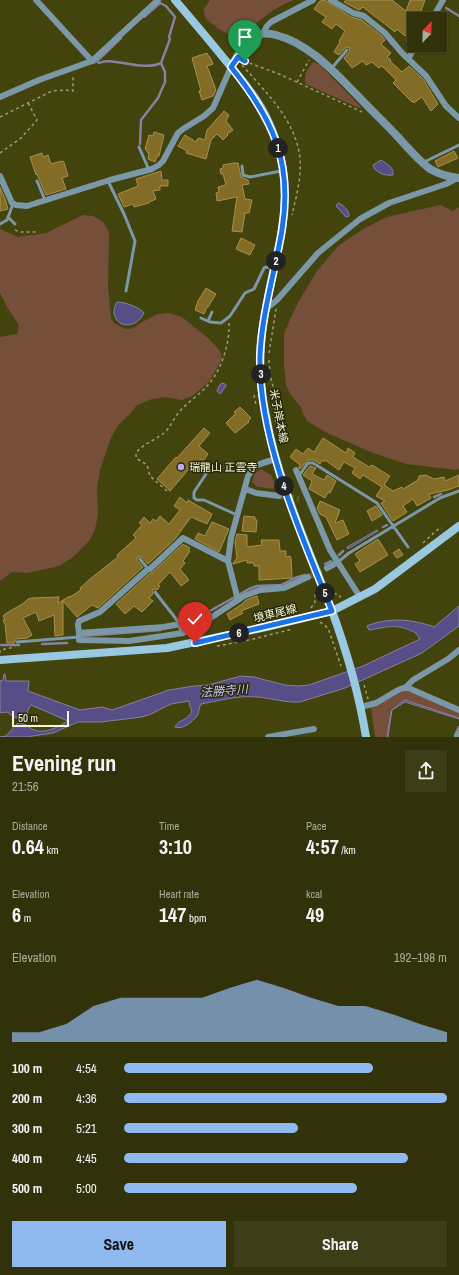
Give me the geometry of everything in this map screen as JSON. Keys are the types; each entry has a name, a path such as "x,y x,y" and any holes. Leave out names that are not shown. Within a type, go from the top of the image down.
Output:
{"main road":[{"name":"米子岸本線","path":"175,0 255,98 269,122 278,148 285,188 284,217 266,309 260,355 265,415 276,459 299,530 332,611 359,696 366,737"},
{"name":"境車尾線","path":"0,660 167,648 195,643 332,611 375,589 459,526"}],"street":[{"path":"36,0 92,61"},
{"path":"0,97 92,61 158,0"},
{"path":"263,33 271,22 313,0"},
{"path":"331,0 353,13 364,16 386,33 408,59 426,76 446,106 459,118"},
{"path":"436,12 443,0"},
{"path":"0,176 13,204 27,206 149,170 159,165 163,161 178,133 204,116 213,108 231,67 250,40 263,33 271,34 299,44 313,53 331,69 422,163 440,174 458,178"},
{"path":"408,59 412,52"},
{"path":"266,309 277,300 318,253 360,219 389,203 446,184 458,178"},
{"path":"237,597 228,561 231,538 252,468 276,459"},
{"path":"297,473 330,550 360,597"},
{"path":"245,489 279,496"},
{"path":"299,499 308,500"},
{"path":"182,628 129,641 79,640 78,625 79,621 100,612 133,581 149,570 183,538 228,561"},
{"path":"326,568 338,562"},
{"path":"79,635 164,627 192,630 237,597 260,590 284,588 308,578"},
{"path":"361,707 376,703 406,687 413,680 448,659 459,650"},
{"path":"406,687 459,710"},
{"path":"268,737 314,729"}],"lane":[{"path":"331,69 347,50"},
{"path":"422,163 459,145"},
{"path":"139,147 149,170"},
{"path":"242,166 243,175 250,177 283,171"},
{"path":"37,181 45,201"},
{"path":"108,181 135,240 126,291"},
{"path":"10,219 13,204"},
{"path":"10,219 15,224"},
{"path":"0,224 10,219"},
{"path":"201,318 208,321 221,323 229,318 242,296 254,289 264,268 275,269"},
{"path":"208,321 212,312"},
{"path":"297,473 308,463 312,463 377,503 408,547"},
{"path":"198,467 206,474 194,492 194,498 197,500 204,500 238,515"},
{"path":"338,562 349,553 440,498 459,492"},
{"path":"140,559 149,570"},
{"path":"155,592 182,628"},
{"path":"17,642 79,635"},
{"path":"129,641 130,651"}],"path":[{"path":"297,82 313,53"},
{"path":"238,57 266,68 367,114"},
{"path":"0,117 52,92 65,90 73,91 72,68"},
{"path":"0,153 21,138 38,120 28,103"},
{"path":"10,219 15,230 20,232 36,232"},
{"path":"276,309 269,356 270,375 275,394 276,424"},
{"path":"167,491 150,476 148,465 136,458 136,452 166,431 180,410 212,380 224,357 230,329 229,318"},
{"path":"309,610 315,602 316,593 314,586"},
{"path":"332,592 335,595 346,598"},
{"path":"328,628 341,666"},
{"path":"0,653 0,650 16,647"}],"shaded area":[{"path":"210,0 294,0 269,13 247,34 241,37 224,32 210,23 205,15 204,9"},
{"path":"314,62 320,65 361,107 359,108 306,84 305,78 307,72"},
{"path":"440,205 453,211 459,207 459,469 456,470 406,464 373,453 327,433 307,421 301,407 290,394 286,385 284,364 284,334 291,317 317,271 338,246 365,228 387,217"},
{"path":"83,215 93,216 103,222 109,232 108,286 111,318 114,323 128,329 134,328 158,314 168,313 182,317 209,339 220,351 222,359 209,382 192,396 182,400 165,397 152,399 137,405 119,424 111,438 100,470 97,489 98,515 95,529 90,540 73,557 59,566 27,573 12,572 0,581 0,337 17,334 19,325 0,293 0,229 18,237 46,233"},
{"path":"261,469 271,475 277,489 257,487 252,482 255,473"},
{"path":"405,690 459,712 459,718 405,700 390,709 387,737 375,737 371,707 398,692"}],"water":[{"path":"381,160 388,164 393,172 393,175 378,172 374,168 373,165"},
{"path":"338,203 345,208 349,216 346,217 336,206"},
{"path":"117,302 132,305 144,313 139,320 133,324 122,324 114,315 114,309"},
{"path":"222,383 226,386 220,394 217,391"},
{"path":"377,530 378,531 348,549 347,547"},
{"name":"法勝寺川","path":"459,606 459,626 422,653 345,688 300,702 250,697 201,704 198,714 193,721 178,728 175,727 179,722 191,714 192,710 189,701 171,704 142,717 101,722 78,722 53,733 26,737 0,737 6,736 18,723 24,724 37,731 46,731 60,726 68,721 31,705 27,716 22,719 14,717 7,712 0,713 0,681 3,680 4,674 6,681 29,681 28,691 80,710 102,707 112,710 169,690 208,685 241,676 254,677 285,685 309,685 363,666 420,639 416,633 404,628 392,627 369,630 367,626 383,621 400,620 418,622 434,627"},
{"path":"405,700 459,719 405,702 392,710 387,737 391,710"}],"building":[{"path":"325,0 351,17 362,20 382,36 385,40 381,44 391,53 387,57 391,60 390,61 402,72 409,66 423,79 438,104 431,111 422,97 414,103 413,101 412,102 393,83 396,80 382,66 379,68 372,62 366,65 363,61 352,68 344,58 350,51 349,47 345,48 339,55 334,52 345,31 336,24 332,29 322,22 326,17 314,9 320,1"},
{"path":"346,0 392,0 406,11 410,0 425,0 421,11 422,12 407,12 407,34 405,36 397,29 395,32 363,7 359,10 344,2"},
{"path":"207,53 213,64 207,66 216,90 213,96 202,100 192,58"},
{"path":"224,111 229,115 226,121 233,130 227,134 228,135 223,140 217,134 211,140 206,159 186,153 187,151 178,146 185,135 196,142 198,138 205,140 207,130"},
{"path":"154,132 164,135 159,156 157,156 155,162 148,159 149,153 145,149 149,135 153,136"},
{"path":"454,151 458,158 438,167 435,161"},
{"path":"42,153 43,157 48,155 51,164 62,161 64,162 68,176 62,178 66,189 46,195 37,174 36,175 30,157"},
{"path":"238,163 241,177 248,180 249,184 242,185 245,199 252,200 249,213 245,213 242,232 232,231 237,197 217,201 216,193 219,192 218,187 226,185 220,169 223,168 223,165"},
{"path":"161,171 162,180 168,180 168,186 160,186 160,190 153,191 156,199 149,203 134,207 133,204 124,207 118,194 138,186 136,179"},
{"path":"0,187 8,209 0,211"},
{"path":"241,238 255,245 250,255 236,249"},
{"path":"206,288 216,294 204,314 195,310 198,301"},
{"path":"240,407 251,418 248,421 249,422 235,433 226,423 236,413 234,412"},
{"path":"204,428 210,433 199,446 208,454 203,461 201,459 197,463 195,462 170,491 157,479"},
{"path":"323,438 346,453 348,448 355,453 353,457 369,467 372,465 390,476 384,485 393,491 402,487 403,489 418,480 419,476 426,475 434,479 444,477 445,481 459,475 459,486 429,494 431,498 417,506 413,499 403,506 407,512 393,521 381,503 385,501 376,496 382,487 363,475 360,479 352,473 355,468 344,462 339,470 325,460 324,462 322,460 320,464 314,460 308,460 300,469 300,465 290,457 296,449 303,454 308,448 314,452"},
{"path":"310,466 316,468 312,474 324,480 327,475 336,481 330,493 328,492 325,498 309,489 312,481 303,475"},
{"path":"180,497 187,503 188,500 212,514 207,524 191,517 175,539 148,564 142,557 138,556 137,560 143,567 98,608 92,605 77,617 63,601 63,635 55,636 54,615 39,621 36,612 23,618 32,635 27,638 16,639 14,643 7,643 5,624 3,620 5,619 3,616 5,614 28,599 59,597 58,603 81,590 80,588 118,557 117,555 136,538 133,535 142,525 139,523 144,517 150,523 153,519 156,521 160,516 169,524 180,510 174,506"},
{"path":"320,501 340,510 335,523 343,520 349,534 337,540 326,517 320,514 317,508"},
{"path":"376,506 382,515 372,521 367,511"},
{"path":"244,516 255,517 255,520 257,520 256,532 242,531"},
{"path":"212,522 229,529 219,552 195,539 198,533 205,536"},
{"path":"237,534 247,535 247,547 262,545 261,540 279,540 280,551 286,551 286,557 290,556 291,558 292,578 259,580 259,566 254,566 254,563 247,563 247,560 233,564 237,558 235,542"},
{"path":"378,539 388,555 360,572 355,564 360,561 355,554"},
{"path":"183,544 190,548 188,550 190,551 183,561 185,563 180,569 189,580 181,586 170,572 158,585 160,586 157,590 154,589 152,591 153,594 149,598 153,601 142,612 134,606 125,614 116,604"},
{"path":"399,549 403,555 397,558 393,553"},
{"path":"257,596 259,604 241,611 243,613 230,620 227,614 246,600"}],"waterway":[{"path":"97,61 99,63 111,61 145,66 161,63 170,39 169,37 175,17 166,6 160,3 144,17"},
{"path":"446,8 459,16"},
{"path":"93,63 121,38"},
{"path":"140,144 141,120 158,98 165,82 165,72 161,63"},
{"path":"434,497 441,494"},
{"path":"383,527 387,525"},
{"path":"339,555 343,551"},
{"path":"325,564 331,561"},
{"path":"181,627 186,626 249,589 257,586 281,585 305,575"},
{"path":"83,636 161,630"},
{"path":"42,644 67,643"},
{"path":"1,645 19,645"},
{"path":"455,735 459,727"}],"tunnel":[{"path":"279,496 299,499"},
{"path":"308,577 327,568"}],"place":[{"name":"瑞龍山 正雲寺","path":"181,467"}],"route":[{"path":"195,643 332,611 299,530 281,477 265,415 260,355 266,309 284,217 285,188 281,160 269,122 255,98 231,67 238,57 245,61"}]}
